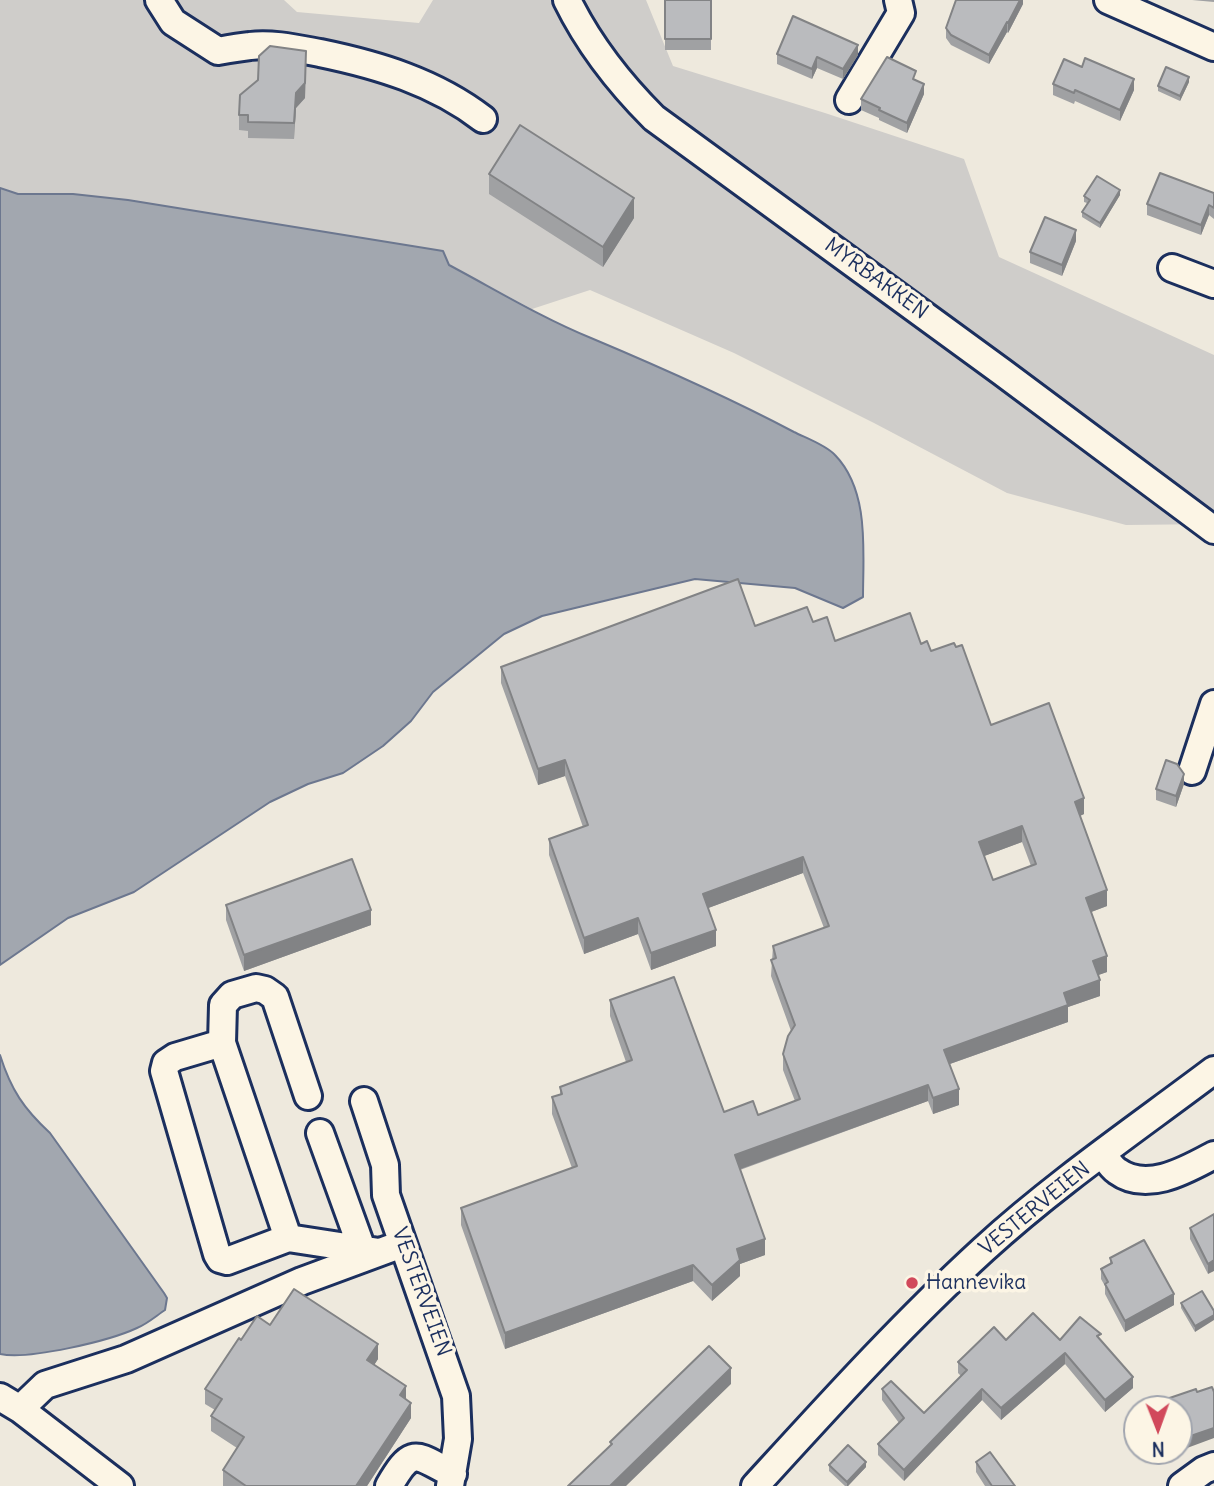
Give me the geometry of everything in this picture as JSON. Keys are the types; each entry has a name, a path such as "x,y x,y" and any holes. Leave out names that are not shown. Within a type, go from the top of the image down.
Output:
{"street":[{"path":"159,0 173,22 218,51 253,45 299,49 376,65 443,92 483,119"},
{"name":"MYRBAKKEN","path":"567,0 576,19 611,71 654,118 980,355 1214,530"},
{"path":"849,100 901,13 898,0"},
{"path":"1108,0 1214,47"},
{"path":"1172,268 1214,284"},
{"path":"1192,771 1214,704"},
{"path":"288,1238 222,1043 223,1005 232,995 256,988 275,997 308,1096"},
{"path":"222,1043 175,1057 166,1063 164,1071 220,1259 227,1261 288,1238 381,1248"},
{"name":"VESTERVEIEN","path":"766,1482 918,1312 985,1248 1038,1203 1208,1079"},
{"name":"VESTERVEIEN","path":"364,1101 385,1165 386,1195 381,1248 449,1369 456,1396 458,1439 451,1480"},
{"path":"320,1133 381,1248"},
{"path":"1103,1154 1115,1170 1140,1180 1158,1179 1180,1173 1214,1155"},
{"path":"120,1486 10,1403 45,1385 126,1359 381,1248"},
{"path":"389,1486 404,1462 411,1458 420,1458 451,1480"},
{"path":"1182,1486 1214,1466"}],"shaded area":[{"path":"0,0 284,0 297,12 419,23 433,0 646,0 673,66 964,159 999,257 1214,355 1214,524 1126,525 1007,493 734,353 590,290 532,309 449,265 128,200 73,194 18,194 0,188"},
{"path":"0,188 18,194 73,194 128,200 443,251 449,265 537,313 668,371 831,451 846,470 859,504 863,542 863,597 843,608 795,588 695,579 542,616 504,634 433,692 411,721 383,746 343,773 308,784 270,802 134,892 68,918 0,965"},
{"path":"0,1055 19,1098 50,1133 167,1298 165,1310 141,1326 108,1338 49,1352 0,1354"}],"building":[{"path":"665,0 711,0 711,39 665,39"},
{"path":"956,0 1020,0 989,55 951,35 946,28"},
{"path":"793,16 858,45 843,69 817,57 812,69 777,54"},
{"path":"270,46 306,51 305,83 296,93 294,123 248,122 248,115 239,115 240,95 258,80 259,56"},
{"path":"887,57 916,71 913,79 924,84 907,123 861,99"},
{"path":"1085,58 1134,79 1120,110 1075,90 1074,93 1053,84 1064,59 1082,67"},
{"path":"1166,67 1189,77 1180,96 1158,86"},
{"path":"520,125 634,198 603,247 489,174"},
{"path":"1160,173 1214,193 1214,208 1209,205 1201,225 1147,204"},
{"path":"1097,176 1120,190 1100,223 1082,212 1090,200 1084,196"},
{"path":"1045,217 1076,230 1062,265 1030,252"},
{"path":"738,579 755,626 807,607 813,622 827,617 835,641 910,613 921,644 927,641 931,651 954,643 956,647 962,645 991,725 1049,703 1084,798 1075,802 1107,890 1086,898 1107,956 1093,961 1100,980 1064,993 1068,1005 944,1050 959,1089 933,1098 928,1085 735,1155 765,1239 737,1249 740,1260 712,1285 693,1265 505,1333 461,1208 577,1166 552,1097 562,1094 560,1087 632,1060 610,1000 674,977 724,1112 753,1101 758,1115 800,1099 783,1054 788,1036 795,1025 771,960 776,958 773,946 829,926 803,857 703,894 716,930 651,953 638,918 584,938 549,839 588,825 565,760 538,769 501,667","holes":["1022,826 1036,864 993,880 979,842"]},
{"path":"1166,760 1177,764 1184,774 1176,796 1156,789"},
{"path":"352,859 371,910 244,955 226,905"},
{"path":"1214,1214 1214,1260 1208,1264 1190,1228"},
{"path":"1144,1240 1174,1294 1125,1321 1105,1284 1108,1282 1101,1269 1112,1263 1110,1258"},
{"path":"294,1289 378,1344 367,1360 406,1386 400,1395 411,1403 356,1486 246,1486 223,1470 244,1437 211,1416 222,1399 205,1389 257,1316 270,1325"},
{"path":"1202,1291 1214,1315 1195,1326 1181,1303"},
{"path":"1033,1313 1060,1340 1080,1317 1101,1334 1097,1336 1133,1377 1105,1400 1065,1353 1001,1408 982,1389 904,1470 878,1444 904,1418 882,1389 891,1381 924,1413 967,1370 958,1362 994,1327 1006,1340"},
{"path":"709,1346 731,1368 610,1486 568,1486 612,1444 610,1442"},
{"path":"1212,1387 1214,1428 1193,1435 1193,1395 1178,1395 1196,1389 1197,1392"},
{"path":"848,1445 866,1462 847,1482 829,1465"},
{"path":"990,1452 1015,1486 992,1486 976,1462"}],"place":[{"name":"Hannevika","path":"912,1283"}]}
